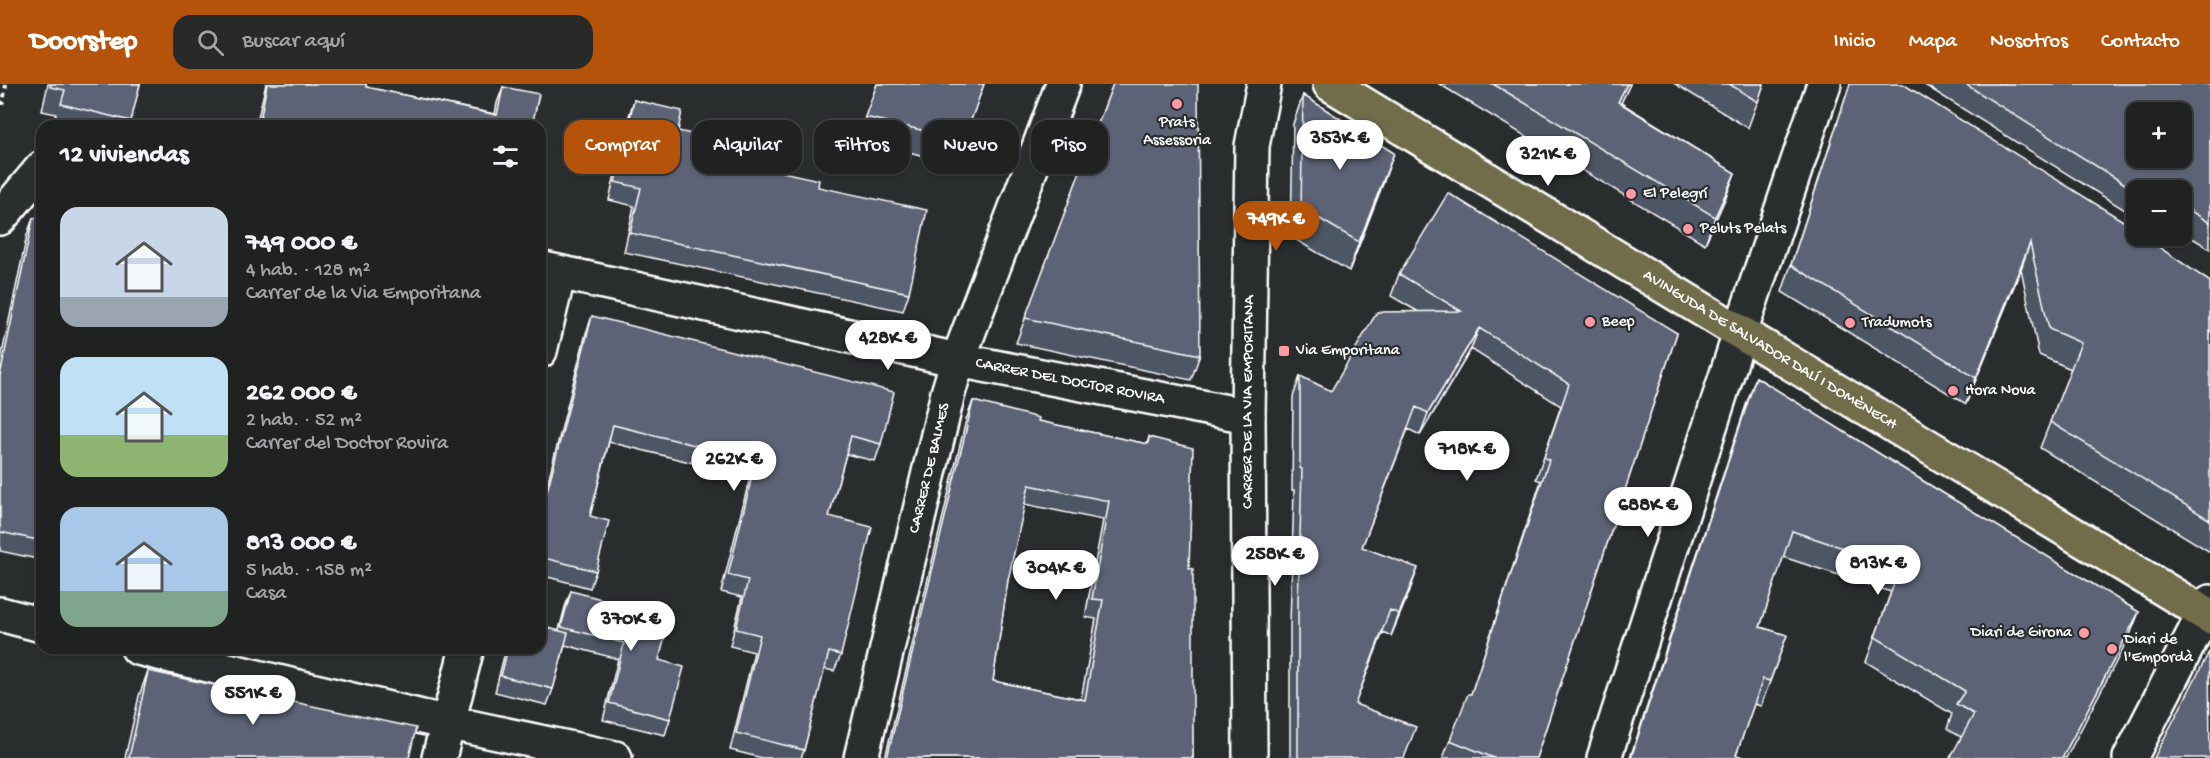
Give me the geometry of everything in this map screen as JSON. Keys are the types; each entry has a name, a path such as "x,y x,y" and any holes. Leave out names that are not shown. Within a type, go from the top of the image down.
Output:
{"main road":[{"name":"AVINGUDA DE SALVADOR DALÍ I DOMÈNECH","path":"1330,84 1740,333 2208,611"}],"street":[{"name":"CARRER DE BALMES","path":"861,758 948,393 958,360 1063,84"},
{"name":"CARRER DE LA VIA EMPORITANA","path":"1250,758 1248,417 1252,146 1264,84"},
{"path":"1604,758 1740,333 1824,84"},
{"path":"0,218 36,175"},
{"name":"CARRER DEL DOCTOR ROVIRA","path":"550,271 958,360 1248,417"},
{"path":"546,303 550,271"},
{"path":"2130,758 2208,611"},
{"path":"0,614 36,623"},
{"path":"163,654 448,723 615,758"},
{"path":"439,758 465,654"}],"path":[{"path":"0,102 3,103 6,84"}],"building":[{"path":"51,84 140,84 131,120 61,104 65,90 50,87"},
{"path":"267,84 366,84 366,87 497,115 503,87 539,94 533,120 260,120"},
{"path":"877,84 984,84 971,120 922,120 922,130 910,127 910,120 878,120 865,117"},
{"path":"1113,84 1198,84 1200,355 1025,318 1079,174 1108,174 1108,120 1099,120"},
{"path":"1493,84 1627,84 1618,102 1735,173 1715,217"},
{"path":"1729,84 1764,84 1758,102"},
{"path":"1850,84 1903,84 2126,223 2126,246 2157,246 2210,282 2210,520 2050,422 2081,343 2049,329 2030,243 1976,378 1791,265"},
{"path":"1965,84 2210,84 2210,223 2192,212 2192,180 2126,180 2126,185"},
{"path":"1303,95 1394,153 1359,242 1301,208"},
{"path":"634,100 682,111 680,121 629,120"},
{"path":"680,131 692,134 692,174 791,174 819,180 818,187 927,210 909,293 630,233 641,188 615,182 617,174 680,174"},
{"path":"1448,193 1677,333 1536,758 1494,758 1450,740 1468,694 1471,694 1549,460 1544,457 1569,384 1479,328 1428,413 1416,407 1362,547 1418,568 1399,614 1390,610 1355,704 1416,727 1404,758 1298,758 1298,602 1302,469 1300,468 1300,376 1331,391 1377,312 1461,311 1399,274"},
{"path":"33,218 36,219 36,540 0,532 0,376"},
{"path":"592,316 894,392 881,444 851,436 829,516 872,527 841,655 829,652 804,750 736,733 760,635 736,629 748,580 728,575 756,460 613,425 590,516 609,521 596,571 546,558 546,496"},
{"path":"1756,377 2139,612 2062,758 1950,758 1974,714 1956,704 1965,691 1875,637 1900,567 1792,531 1760,627 1787,635 1770,681 1763,679 1736,755 1745,758 1631,758"},
{"path":"973,401 1039,418 1038,421 1148,444 1149,437 1193,448 1189,568 1193,569 1193,758 887,758","holes":["1029,485 1109,501 1092,599 1103,600 1085,700 993,681 1008,580"]},
{"path":"571,591 670,617 659,660 684,667 670,719 609,703 624,643 561,627"},
{"path":"546,628 568,633 553,689 501,676 506,654 546,654"},
{"path":"2209,652 2210,758 2154,758"},
{"path":"148,671 416,728 409,758 129,758"}],"place":[{"name":"Prats Assessoria","path":"1177,104"},
{"name":"El Pelegrí","path":"1631,194"},
{"name":"Peluts Pelats","path":"1688,229"},
{"name":"Beep","path":"1590,322"},
{"name":"Tradumots","path":"1850,323"},
{"name":"Via Emporitana","path":"1284,351"},
{"name":"Hora Nova","path":"1953,391"},
{"name":"Diari de Girona","path":"2084,633"},
{"name":"Diari de l'Empordà","path":"2112,649"}]}
